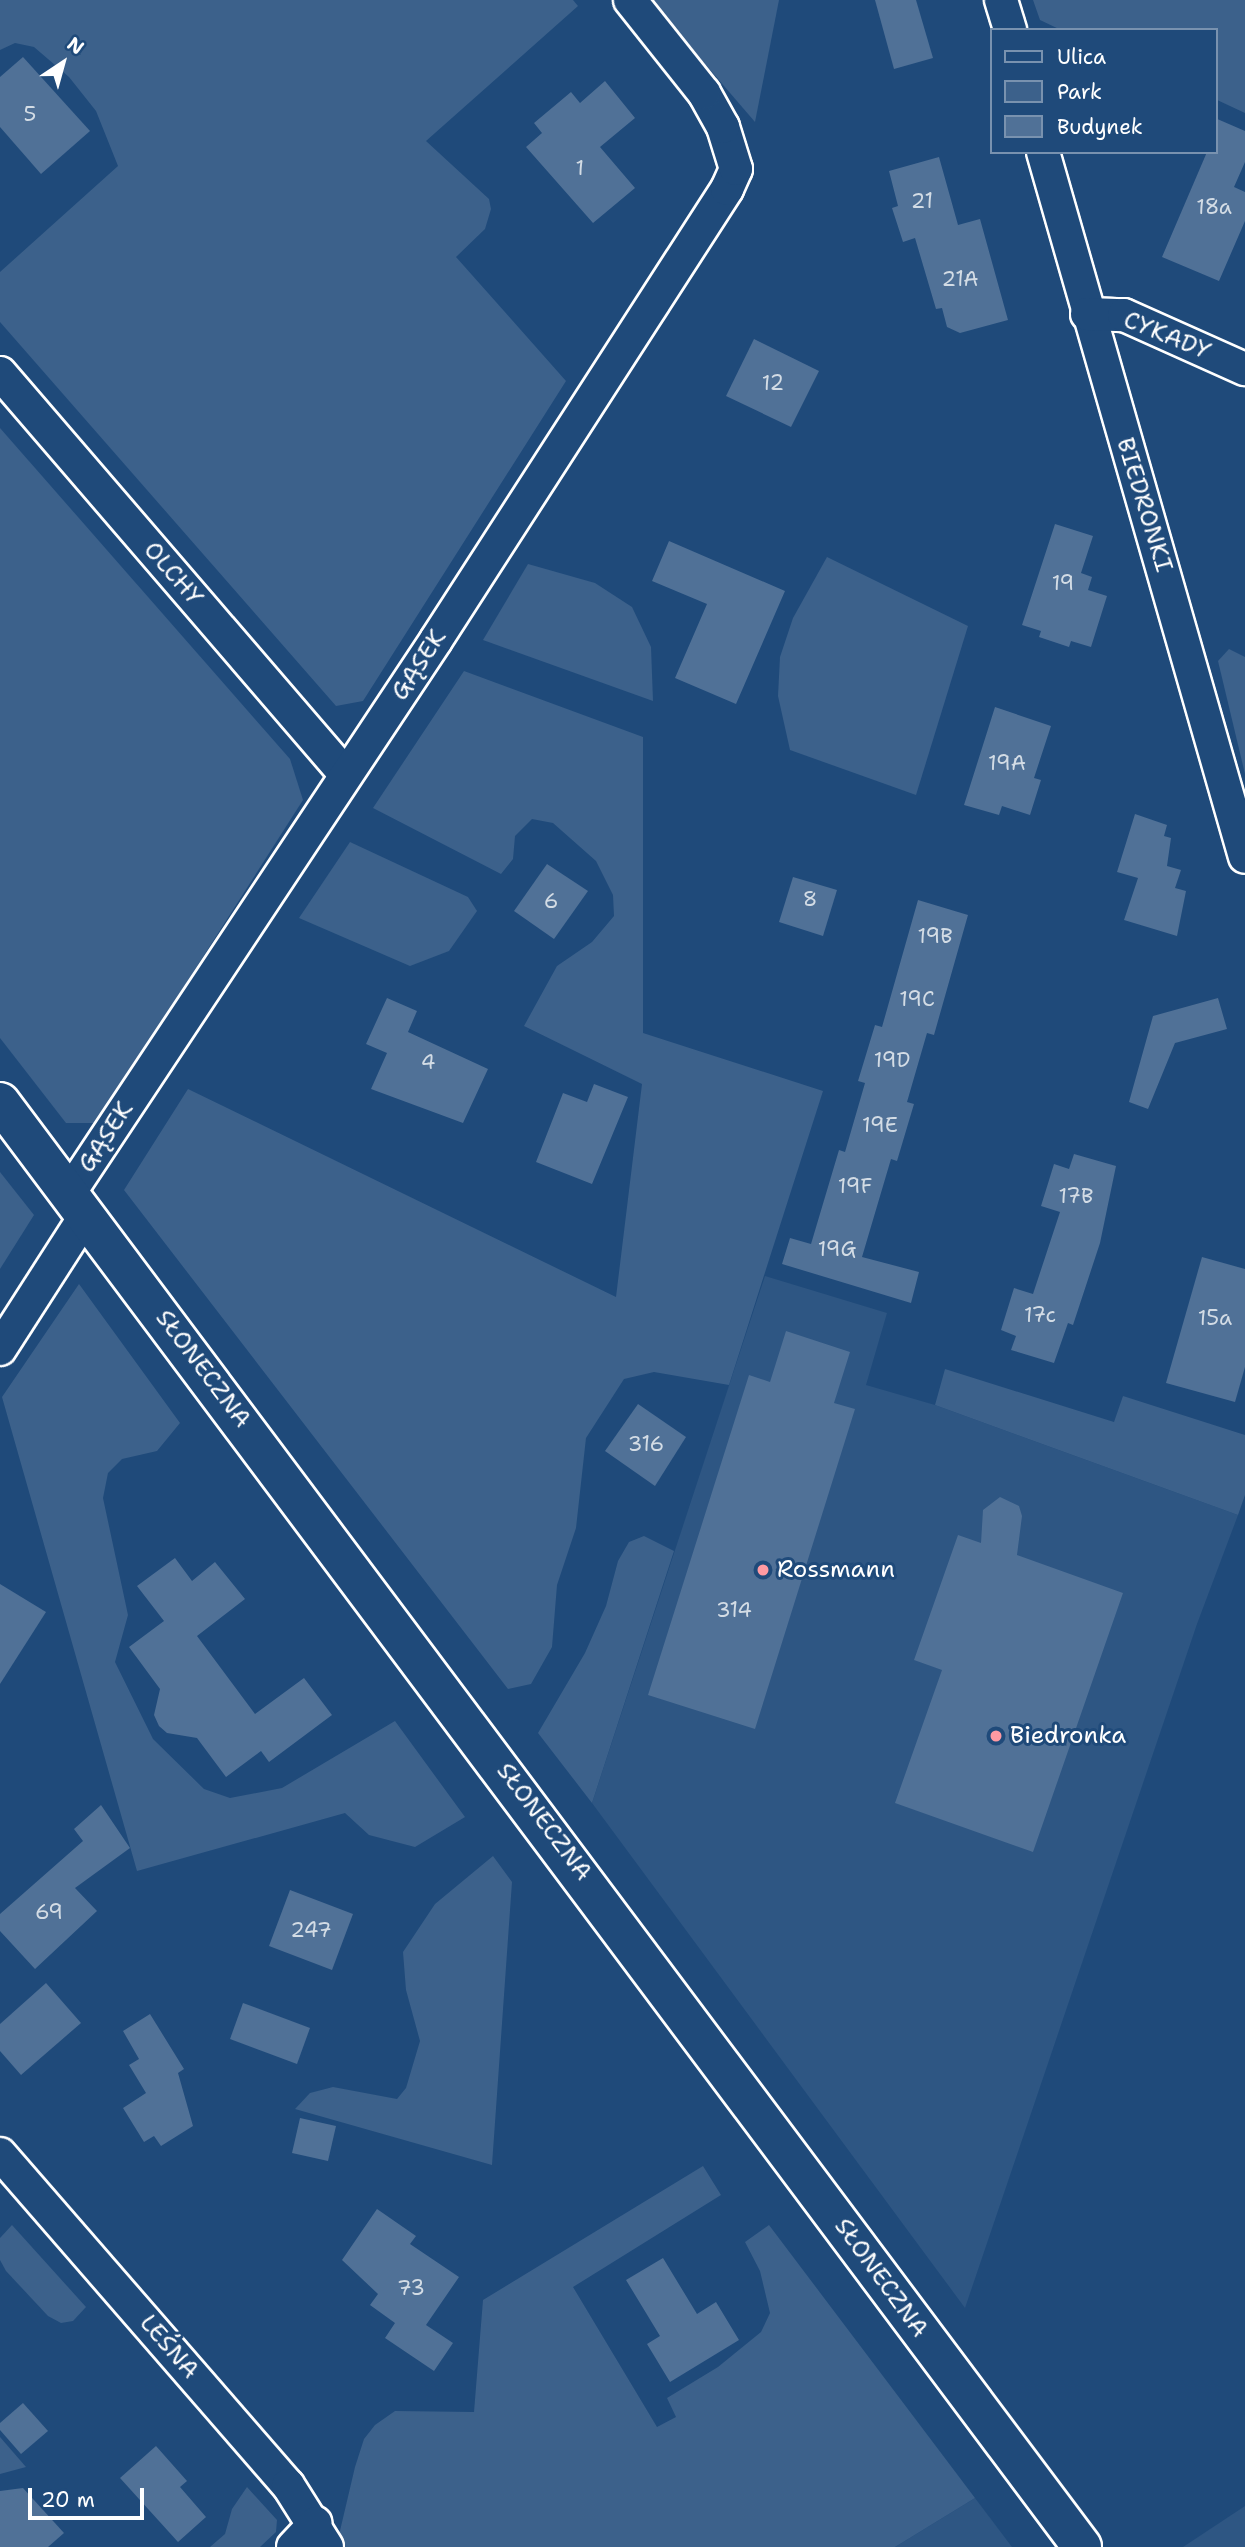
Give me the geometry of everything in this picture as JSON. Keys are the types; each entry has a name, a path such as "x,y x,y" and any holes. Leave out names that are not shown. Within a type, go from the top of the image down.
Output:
{"main road":[{"name":"SŁONECZNA","path":"0,1102 1082,2547"}],"street":[{"name":"GĄSEK","path":"0,1349 78,1203 346,775 720,201 736,169 723,128 704,93 630,0"},
{"path":"1001,0 1009,28"},
{"name":"BIEDRONKI","path":"1044,154 1087,314 1245,857"},
{"name":"CYKADY","path":"1087,314 1124,315 1245,369"},
{"name":"OLCHY","path":"0,373 346,775"},
{"name":"LEŚNA","path":"0,2154 261,2453 321,2535"},
{"path":"293,2547 321,2535"}],"shaded area":[{"path":"765,1276 887,1313 866,1385 935,1405 1238,1515 1197,1624 965,2308 592,1803"},
{"path":"975,2498 1012,2547 895,2547"},
{"path":"1245,2506 1245,2547 1183,2547"}],"green space":[{"path":"0,0 573,0 578,6 426,141 489,199 491,209 485,229 456,257 566,381 363,701 336,706 0,322 0,272 118,166 96,111 69,77 34,47 15,43 0,50"},
{"path":"650,0 779,0 755,122"},
{"path":"1033,0 1245,0 1245,113 1217,100 1217,28 1057,28 1040,20"},
{"path":"0,428 290,759 303,800 97,1123 66,1123 0,1038"},
{"path":"827,557 968,626 916,795 790,750 778,696 780,657 793,618"},
{"path":"528,564 595,583 632,607 651,647 653,701 483,640"},
{"path":"1229,649 1245,657 1245,774 1218,661"},
{"path":"464,671 643,737 643,1033 823,1091 729,1385 654,1372 624,1379 586,1438 576,1528 557,1585 552,1647 531,1684 508,1689 124,1190 188,1089 616,1297 642,1084 524,1026 557,966 592,942 614,916 613,895 596,861 553,823 532,819 515,836 513,859 501,874 373,808"},
{"path":"350,842 468,897 477,911 449,951 410,966 299,918"},
{"path":"0,1172 34,1215 0,1269"},
{"path":"79,1284 180,1423 157,1451 122,1459 108,1473 103,1498 128,1615 115,1662 153,1739 204,1789 230,1798 282,1788 395,1721 465,1817 415,1847 369,1835 345,1813 137,1871 2,1397"},
{"path":"945,1369 1114,1422 1123,1396 1245,1435 1245,1495 1238,1515 935,1405"},
{"path":"644,1536 674,1551 592,1803 538,1733 585,1653 606,1606 618,1561 629,1542"},
{"path":"493,1856 512,1882 492,2165 295,2109 310,2093 333,2087 397,2099 406,2088 420,2041 406,1990 403,1952 435,1904"},
{"path":"703,2166 721,2195 573,2287 657,2427 676,2417 667,2398 718,2367 761,2332 770,2313 760,2271 745,2242 769,2225 975,2498 895,2547 343,2547 339,2535 355,2467 364,2439 375,2425 395,2411 474,2412 483,2300"},
{"path":"12,2225 86,2307 73,2321 61,2323 48,2316 6,2271 0,2260 0,2238"},
{"path":"0,2437 26,2467 0,2474"},
{"path":"247,2487 277,2520 276,2532 260,2547 210,2547 225,2534 232,2509"}],"building":[{"path":"875,0 916,0 933,58 894,69"},
{"path":"23,57 90,131 41,174 0,127 0,77"},
{"path":"605,81 635,118 600,147 635,188 593,223 526,147 542,133 534,123 571,92 580,103"},
{"path":"1217,119 1245,131 1245,162 1234,187 1245,192 1245,221 1219,281 1162,257 1206,154 1217,154"},
{"path":"939,157 958,225 980,219 1008,320 960,333 947,327 942,308 936,309 915,238 903,242 892,208 898,206 889,171"},
{"path":"754,339 819,371 791,427 726,396"},
{"path":"1055,524 1093,536 1081,573 1092,577 1088,590 1107,596 1091,647 1071,641 1069,647 1039,637 1041,631 1022,625"},
{"path":"669,541 785,591 736,704 675,678 707,604 652,581"},
{"path":"995,707 1051,726 1034,778 1041,780 1030,815 1002,806 999,815 964,805"},
{"path":"1135,814 1167,825 1164,836 1171,838 1167,866 1181,870 1175,888 1186,891 1177,936 1124,920 1138,878 1117,872"},
{"path":"547,864 588,891 554,939 514,911"},
{"path":"793,877 837,890 823,936 779,922"},
{"path":"918,900 968,915 934,1035 927,1033 907,1102 914,1104 897,1161 891,1159 862,1257 919,1272 911,1303 782,1264 790,1238 811,1244 839,1150 845,1152 865,1083 858,1081 875,1025 882,1027"},
{"path":"387,998 417,1011 408,1032 488,1069 463,1123 371,1089 387,1053 366,1044"},
{"path":"1218,998 1227,1029 1175,1043 1148,1109 1129,1102 1153,1016"},
{"path":"594,1084 628,1097 592,1184 536,1162 563,1093 587,1102"},
{"path":"1074,1154 1116,1166 1100,1243 1073,1325 1068,1323 1054,1363 1011,1350 1016,1336 1001,1330 1014,1288 1033,1294 1060,1212 1041,1206 1054,1164 1069,1169"},
{"path":"1202,1257 1245,1269 1245,1367 1235,1402 1166,1383"},
{"path":"786,1331 850,1352 834,1403 855,1409 755,1729 648,1695 749,1375 770,1382"},
{"path":"638,1404 686,1437 655,1486 605,1451"},
{"name":"Biedronka","path":"1000,1497 1019,1506 1022,1516 1017,1555 1123,1593 1033,1852 895,1803 942,1670 914,1660 958,1535 981,1543 983,1510"},
{"path":"175,1558 192,1581 215,1562 245,1599 197,1636 255,1714 304,1678 332,1715 269,1762 261,1751 226,1777 197,1738 167,1733 159,1726 154,1715 160,1689 129,1647 164,1621 137,1586"},
{"path":"0,1584 46,1612 0,1684"},
{"path":"101,1805 130,1848 75,1888 97,1911 35,1969 0,1931 0,1914 83,1841 74,1829"},
{"path":"290,1890 353,1914 332,1970 269,1946"},
{"path":"46,1983 81,2023 21,2075 0,2051 0,2024"},
{"path":"243,2003 310,2028 297,2064 230,2039"},
{"path":"150,2014 184,2069 178,2073 193,2126 161,2146 154,2136 144,2142 123,2108 146,2093 129,2065 139,2059 123,2031"},
{"path":"300,2118 336,2126 328,2161 292,2153"},
{"path":"377,2209 416,2236 410,2244 459,2277 426,2325 453,2343 434,2371 385,2338 395,2323 370,2305 378,2294 342,2260"},
{"path":"663,2258 697,2314 716,2302 739,2340 670,2382 647,2344 660,2336 626,2280"},
{"path":"23,2403 48,2431 21,2454 0,2430 0,2423"},
{"path":"156,2446 187,2481 180,2487 206,2517 178,2542 120,2478"},
{"path":"23,2488 64,2533 48,2547 0,2547 0,2491"}],"place":[{"name":"Rossmann","path":"763,1570"},
{"name":"Biedronka","path":"996,1736"}]}
